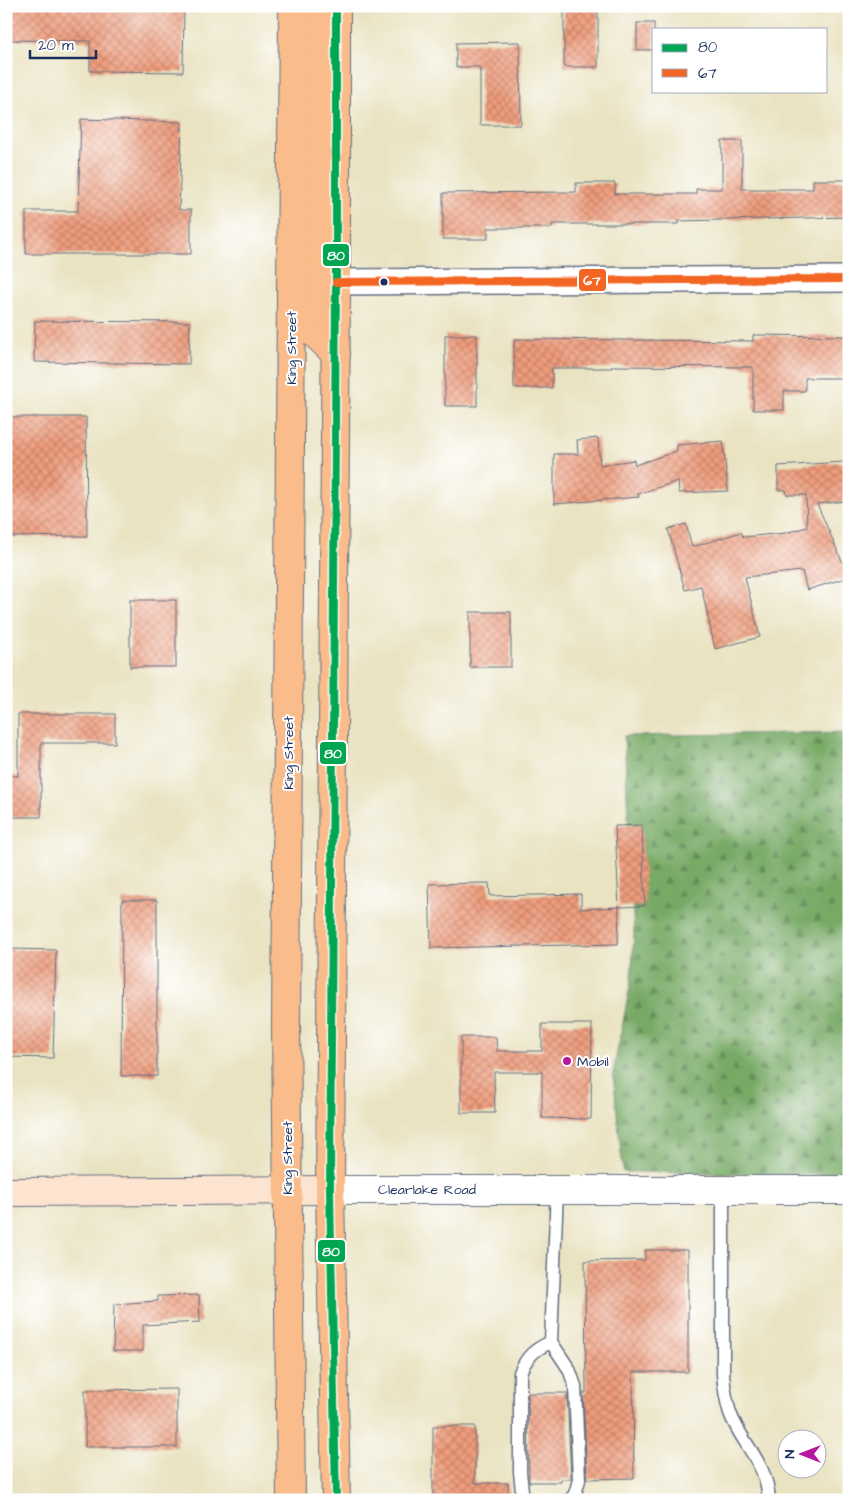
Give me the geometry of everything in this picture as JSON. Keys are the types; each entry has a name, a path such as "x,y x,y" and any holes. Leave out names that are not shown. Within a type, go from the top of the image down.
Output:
{"main road":[{"name":"King Street","path":"291,1500 287,1191 293,6"},
{"path":"315,6 314,333 336,354"},
{"path":"336,6 336,354 330,1190 336,1500"},
{"name":"Clearlake Road","path":"6,1192 330,1190"}],"street":[{"path":"336,282 849,279"},
{"name":"Clearlake Road","path":"330,1190 849,1190"}],"lane":[{"path":"557,1189 551,1342 570,1369 575,1386 579,1480 575,1494 570,1500"},
{"path":"724,1190 723,1374 725,1392 730,1413 765,1472 770,1500"},
{"path":"523,1500 519,1424 520,1373 524,1362 536,1349 551,1342"}],"green space":[{"path":"849,732 849,1175 623,1172 613,1073 631,981 634,935 624,736"}],"building":[{"path":"6,6 184,6 183,72 90,71 90,41 6,40"},
{"path":"564,6 598,6 598,67 564,67"},
{"path":"637,23 654,23 654,28 652,28 652,50 637,50"},
{"path":"520,42 521,125 480,125 480,67 456,67 456,43"},
{"path":"81,119 182,122 179,210 191,210 191,254 26,254 26,211 78,211"},
{"path":"722,141 742,141 742,189 813,189 813,180 849,180 849,217 678,221 678,224 552,224 552,228 488,228 488,239 443,239 443,193 576,192 576,183 615,183 615,194 696,194 696,189 722,189"},
{"path":"35,321 190,322 189,364 34,362"},
{"path":"445,335 477,335 477,406 445,406"},
{"path":"753,335 849,336 849,378 805,378 805,391 784,391 784,410 753,410 753,367 612,366 612,368 552,368 552,388 514,388 514,339 753,341"},
{"path":"6,417 86,417 87,536 6,537"},
{"path":"598,438 600,465 634,460 635,465 677,451 677,445 723,441 728,491 679,493 678,481 638,494 639,497 554,504 554,454 578,454 577,440"},
{"path":"844,462 848,501 817,504 849,577 807,590 802,571 745,577 760,637 715,649 701,586 685,590 668,529 686,524 692,547 741,532 743,537 785,533 807,527 806,495 787,495 786,490 778,490 778,466"},
{"path":"130,600 176,600 176,667 130,667"},
{"path":"470,612 511,612 511,667 470,667"},
{"path":"18,714 115,714 115,743 41,743 41,817 6,817 6,776 18,776"},
{"path":"642,825 645,906 619,907 615,826"},
{"path":"489,883 490,896 581,894 581,909 619,907 618,944 431,948 429,884"},
{"path":"122,900 157,900 157,1076 121,1076"},
{"path":"9,949 56,950 53,1058 7,1057"},
{"path":"542,1024 592,1024 591,1119 542,1118 542,1072 494,1072 495,1113 461,1113 461,1037 496,1037 497,1051 542,1051"},
{"path":"645,1250 688,1250 688,1372 633,1372 634,1478 587,1479 583,1393 586,1393 585,1261 645,1260"},
{"path":"199,1295 200,1322 143,1325 143,1351 113,1351 114,1304 158,1301 158,1296"},
{"path":"177,1389 177,1447 85,1447 85,1390"},
{"path":"528,1393 567,1393 571,1479 561,1479 561,1482 529,1482"},
{"path":"433,1426 475,1426 475,1483 508,1483 508,1500 433,1500"}],"transit line":[{"name":"80","path":"336,6 330,1190 336,1500"},
{"name":"67","path":"336,282 849,279"}],"place":[{"name":"Mobil","path":"567,1061"}]}
